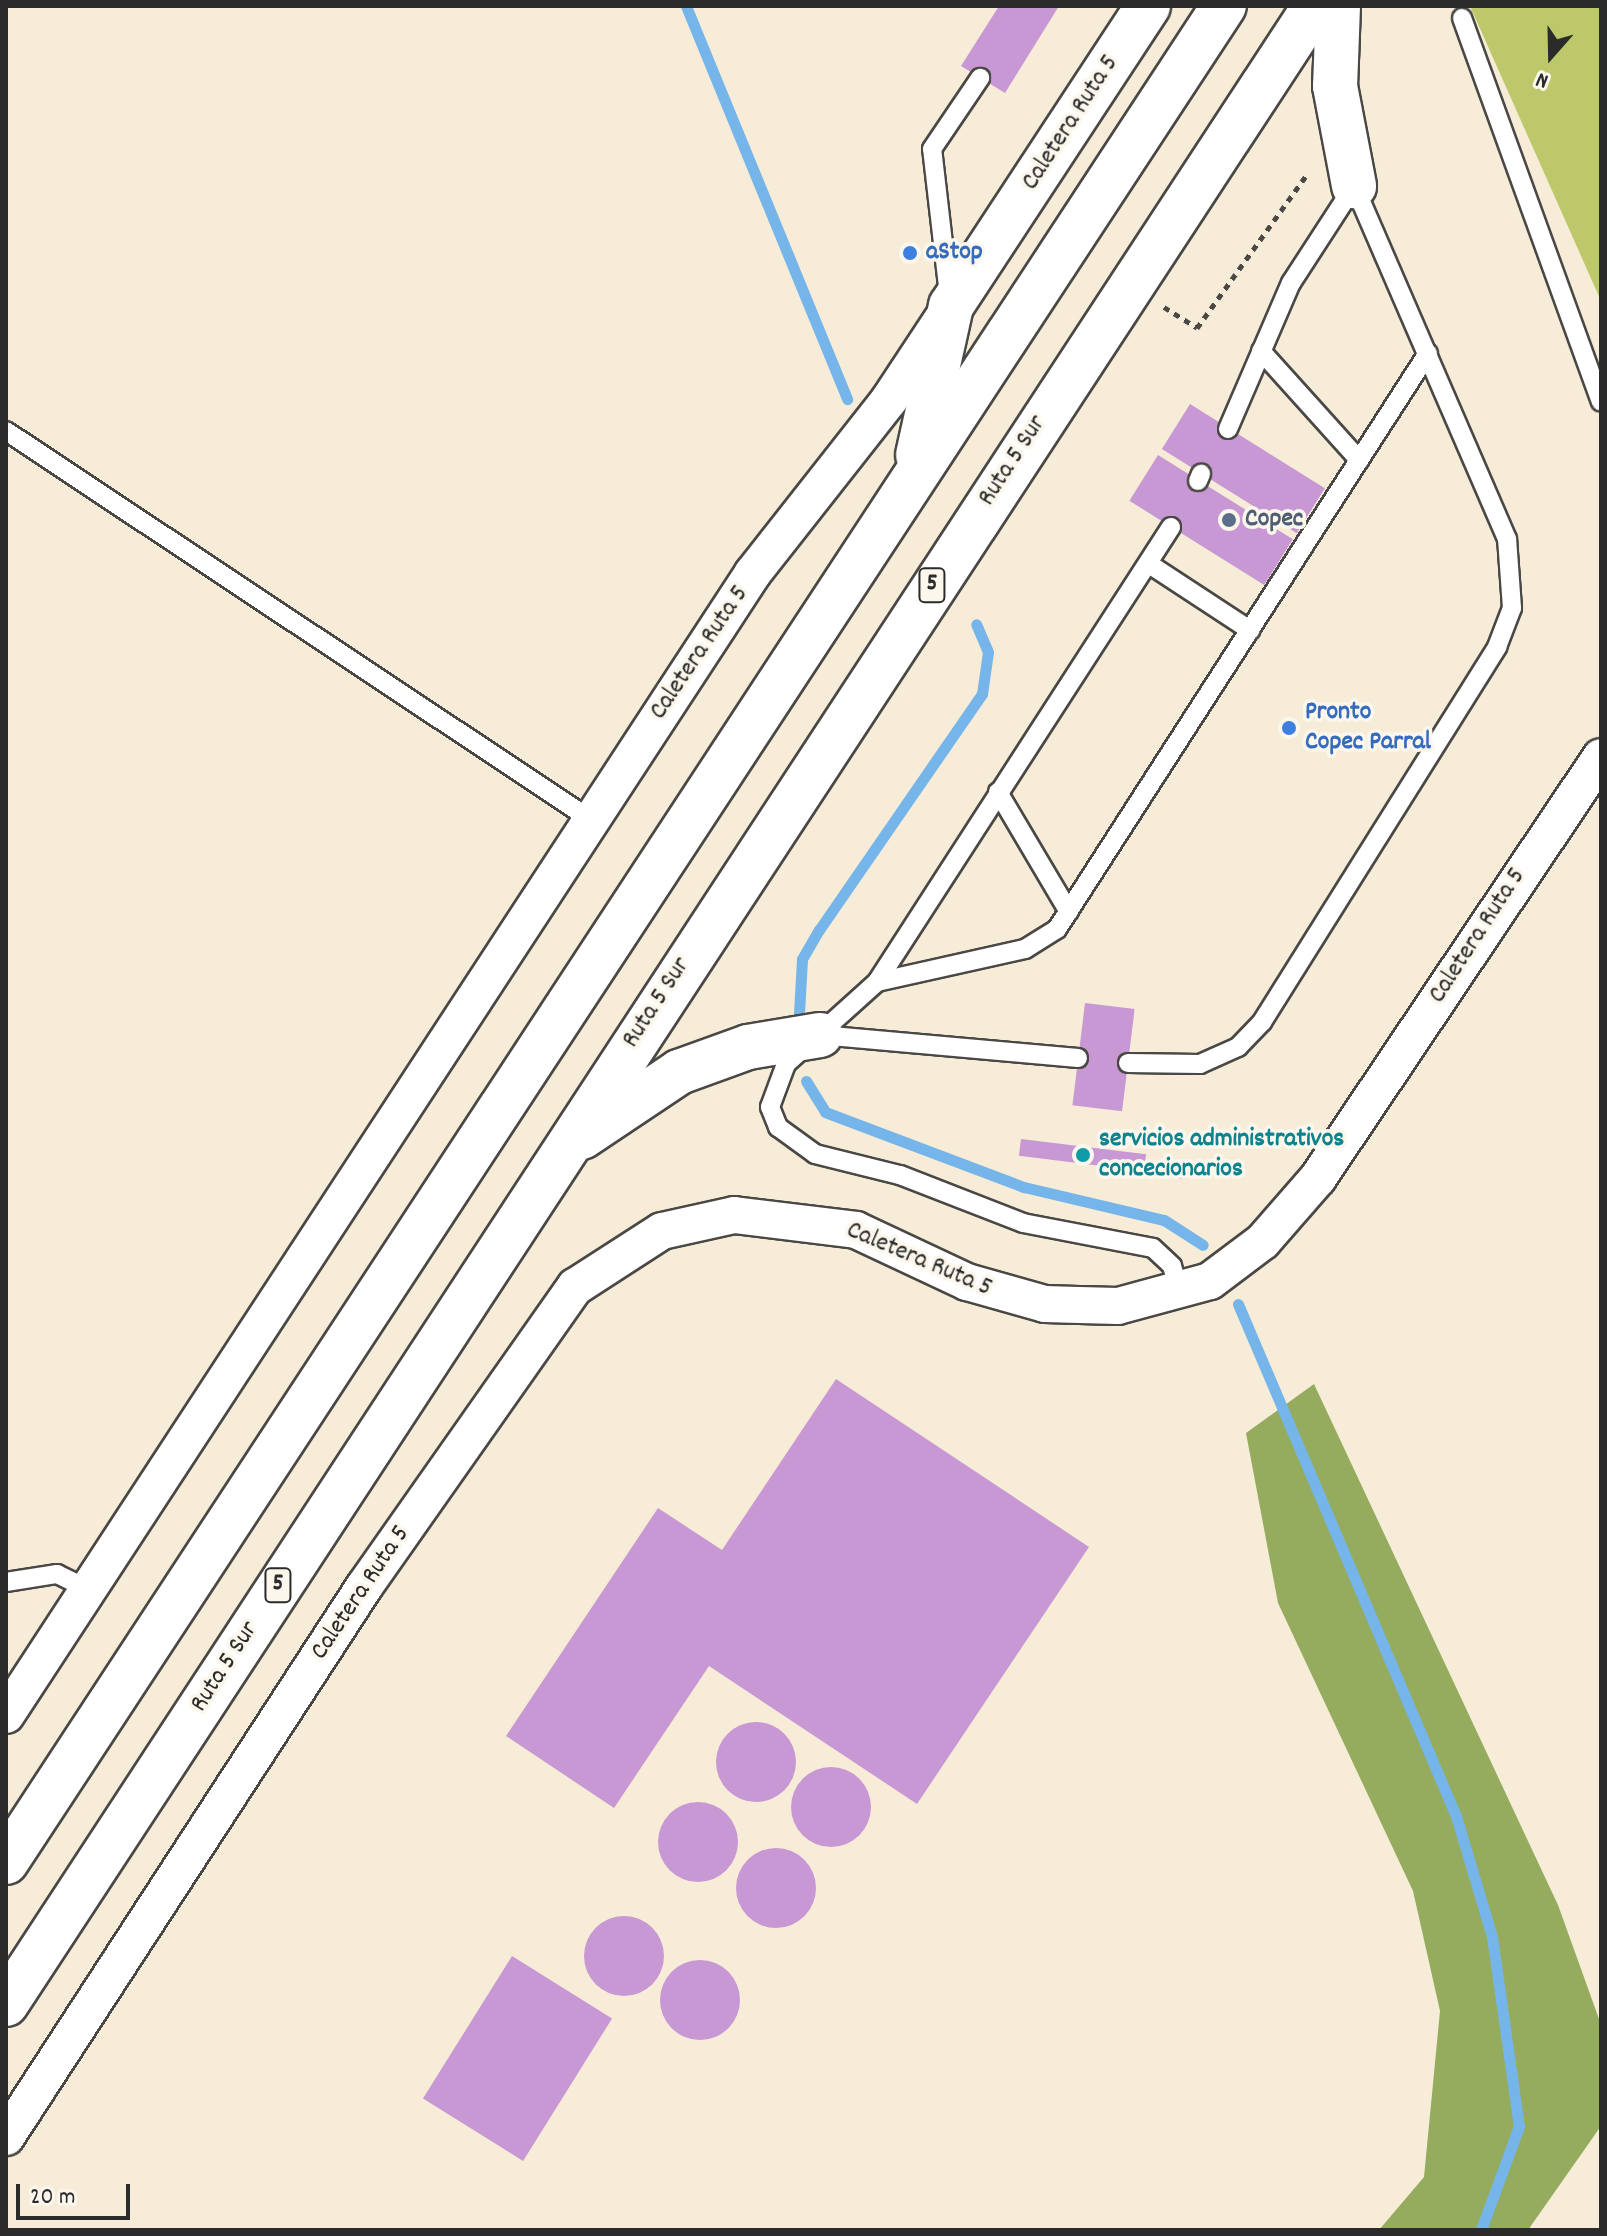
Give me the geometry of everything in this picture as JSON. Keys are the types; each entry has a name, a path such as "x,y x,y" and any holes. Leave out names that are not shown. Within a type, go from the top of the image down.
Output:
{"main road":[{"name":"Caletera Ruta 5","path":"951,306 1148,6"},
{"path":"6,1862 1224,6"},
{"name":"Ruta 5 Sur","path":"6,2004 551,1165 1315,6"},
{"path":"1338,6 1339,129 1354,186"},
{"path":"912,481 951,306"},
{"path":"551,1165 613,1111 679,1072 748,1047 820,1035"}],"street":[{"name":"Caletera Ruta 5","path":"6,1715 760,562 889,400 951,306"},
{"name":"Caletera Ruta 5","path":"6,2137 382,1561 551,1313 603,1264 697,1220 771,1215 856,1230 967,1282 1045,1304 1118,1306 1180,1294 1238,1263 1318,1178 1601,757"}],"lane":[{"path":"1462,18 1601,402"},
{"path":"951,306 932,149 980,78"},
{"path":"1228,429 1291,283 1354,186"},
{"path":"1128,1063 1200,1064 1251,1036 1506,628 1515,586 1507,539 1354,186"},
{"path":"1261,351 1359,460"},
{"path":"877,982 1025,949 1069,912 1428,353"},
{"path":"6,431 590,819"},
{"path":"1171,527 877,982 786,1064 770,1095 773,1119 800,1145 1023,1223 1153,1248 1172,1266 1180,1294"},
{"path":"1149,564 1250,630"},
{"path":"998,792 1069,912"},
{"path":"820,1035 1078,1058"},
{"path":"6,1582 57,1574 88,1589"}],"path":[{"path":"1129,286 1197,328 1339,129"}],"green space":[{"path":"1470,6 1601,6 1601,301"},
{"path":"1314,1384 1558,1905 1599,2019 1601,2126 1528,2230 1379,2230 1424,2177 1440,2011 1413,1891 1278,1603 1246,1433"}],"building":[{"path":"999,6 1059,6 1005,93 961,66"},
{"path":"1190,404 1325,488 1297,533 1162,449"},
{"path":"1158,455 1293,539 1264,585 1129,501"},
{"path":"1085,1003 1135,1009 1122,1111 1072,1105"},
{"name":"servicios administrativos concecionarios","path":"1021,1139 1146,1154 1144,1171 1019,1156"},
{"name":"servicios administrativos concecionarios","path":"1154,1161 1188,1164 1187,1179 1153,1176"},
{"path":"836,1379 1089,1547 917,1804 709,1666 614,1808 506,1736 658,1508 722,1550"},
{"path":"756,1722 771,1725 784,1734 793,1747 796,1762 793,1777 784,1790 771,1799 756,1802 741,1799 728,1790 719,1777 716,1762 719,1747 728,1734 741,1725"},
{"path":"831,1767 846,1770 859,1779 868,1792 871,1807 868,1822 859,1835 846,1844 831,1847 816,1844 803,1835 794,1822 791,1807 794,1792 803,1779 816,1770"},
{"path":"698,1802 713,1805 726,1814 735,1827 738,1842 735,1857 726,1870 713,1879 698,1882 683,1879 670,1870 661,1857 658,1842 661,1827 670,1814 683,1805"},
{"path":"776,1848 791,1851 804,1860 813,1873 816,1888 813,1903 804,1916 791,1925 776,1928 761,1925 748,1916 739,1903 736,1888 739,1873 748,1860 761,1851"},
{"path":"624,1916 639,1919 652,1928 661,1941 664,1956 661,1971 652,1984 639,1993 624,1996 609,1993 596,1984 587,1971 584,1956 587,1941 596,1928 609,1919"},
{"path":"512,1956 612,2019 523,2161 423,2098"},
{"path":"700,1960 715,1963 728,1972 737,1985 740,2000 737,2015 728,2028 715,2037 700,2040 685,2037 672,2028 663,2015 660,2000 663,1985 672,1972 685,1963"}],"waterway":[{"path":"686,6 847,399"},
{"path":"799,1013 802,959 982,694 988,652 976,624"},
{"path":"806,1081 825,1112 1024,1187 1164,1220 1203,1245"},
{"path":"1238,1304 1456,1816 1492,1937 1519,2126 1481,2230"}],"place":[{"name":"aStop","path":"910,253"},
{"name":"Copec","path":"1229,520"},
{"name":"Pronto Copec Parral","path":"1289,728"},
{"name":"servicios administrativos concecionarios","path":"1083,1155"}]}
